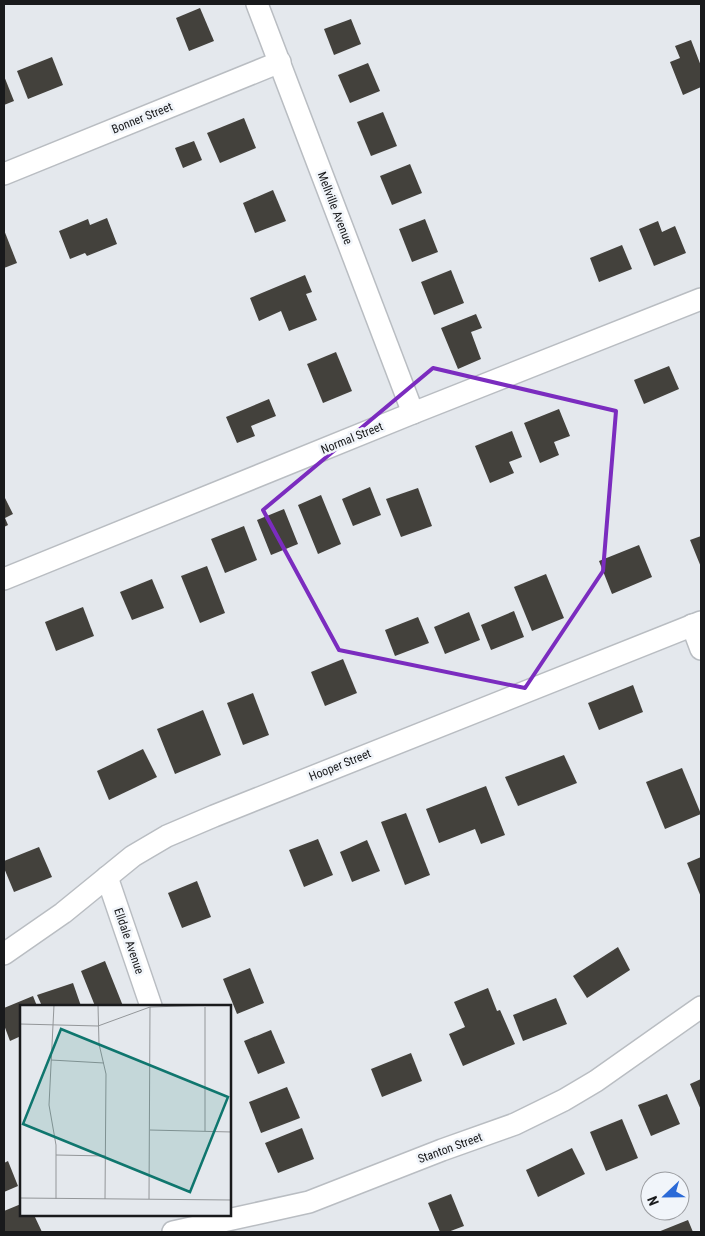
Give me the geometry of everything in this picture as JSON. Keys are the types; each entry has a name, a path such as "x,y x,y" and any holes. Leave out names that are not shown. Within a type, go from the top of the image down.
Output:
{"street":[{"name":"Mellville Avenue","path":"257,4 413,413"},
{"name":"Bonner Street","path":"4,174 280,62"},
{"name":"Normal Street","path":"4,579 413,413 701,299"},
{"path":"697,623 701,649"},
{"name":"Hooper Street","path":"4,954 63,913 133,856 167,836 697,623"},
{"name":"Elldale Avenue","path":"107,877 151,1005"},
{"name":"Stanton Street","path":"174,1232 223,1218 309,1202 442,1150 515,1124 564,1100 596,1081 701,1007"}],"highlighted area":[{"path":"433,368 616,411 603,571 525,688 339,650 263,510"}],"building":[{"path":"200,8 214,41 189,51 176,18"},
{"path":"351,19 361,44 334,55 324,29"},
{"path":"691,40 701,66 701,87 683,95 670,62 680,58 675,46"},
{"path":"52,57 63,85 28,99 17,71"},
{"path":"368,63 380,91 350,103 338,75"},
{"path":"4,76 14,101 4,105"},
{"path":"383,112 397,146 371,156 357,122"},
{"path":"244,118 256,148 220,163 207,133"},
{"path":"194,141 202,160 183,168 175,148"},
{"path":"410,164 422,193 392,205 380,176"},
{"path":"273,190 286,221 255,233 243,203"},
{"path":"107,218 117,244 87,256 85,253 70,259 59,231 88,219 90,225"},
{"path":"425,219 438,252 412,262 399,229"},
{"path":"658,221 662,232 675,226 686,253 654,266 639,229"},
{"path":"4,230 17,263 4,268"},
{"path":"622,245 632,269 599,282 590,258"},
{"path":"451,270 464,303 434,315 421,282"},
{"path":"305,275 312,292 306,294 317,320 289,331 281,311 259,321 250,298"},
{"path":"476,314 482,328 471,332 481,359 458,369 441,328"},
{"path":"336,352 352,391 323,403 307,364"},
{"path":"669,366 679,389 644,404 634,380"},
{"path":"269,399 276,416 251,426 255,436 237,443 226,417"},
{"path":"559,409 570,436 554,442 559,455 540,463 524,423"},
{"path":"512,431 522,457 509,462 514,473 490,483 475,446"},
{"path":"370,487 381,515 353,526 342,499"},
{"path":"418,488 432,526 401,537 386,499"},
{"path":"321,495 341,544 318,554 298,505"},
{"path":"4,499 13,514 5,518 8,525 4,527"},
{"path":"284,509 298,544 271,555 257,520"},
{"path":"244,526 257,560 225,573 211,539"},
{"path":"701,536 701,567 690,540"},
{"path":"639,545 652,577 612,594 599,561"},
{"path":"207,566 225,613 200,623 181,576"},
{"path":"546,574 564,618 532,631 514,587"},
{"path":"152,579 164,608 132,620 120,592"},
{"path":"83,607 94,636 56,651 45,622"},
{"path":"514,611 524,637 491,650 481,625"},
{"path":"469,612 480,640 445,654 434,627"},
{"path":"418,617 429,643 395,656 385,630"},
{"path":"343,659 357,693 325,706 311,672"},
{"path":"633,685 643,712 599,730 588,703"},
{"path":"253,693 269,735 243,745 227,703"},
{"path":"203,710 221,755 175,774 157,729"},
{"path":"143,749 157,777 109,800 97,771"},
{"path":"564,755 577,783 518,806 505,777"},
{"path":"682,768 701,814 665,829 646,782"},
{"path":"486,786 505,835 481,844 475,829 439,843 426,809"},
{"path":"406,813 430,875 405,885 381,822"},
{"path":"318,839 333,875 304,887 289,850"},
{"path":"367,840 380,871 352,882 340,852"},
{"path":"39,847 52,877 14,892 4,868 4,861"},
{"path":"701,857 701,897 687,863"},
{"path":"197,881 211,917 182,928 168,893"},
{"path":"618,947 630,970 587,998 573,976"},
{"path":"105,961 123,1005 95,1005 81,971"},
{"path":"250,968 264,1003 237,1014 223,979"},
{"path":"73,983 81,1005 42,1005 37,995"},
{"path":"488,988 497,1011 500,1010 515,1044 463,1066 449,1034 465,1027 454,1002"},
{"path":"33,996 37,1005 20,1005 20,1036 10,1041 4,1025 4,1008"},
{"path":"556,998 567,1024 523,1041 513,1015"},
{"path":"271,1030 285,1063 258,1074 244,1041"},
{"path":"411,1053 422,1081 382,1097 371,1069"},
{"path":"701,1079 701,1110 690,1084"},
{"path":"287,1087 300,1118 261,1133 249,1102"},
{"path":"667,1094 680,1124 651,1136 638,1105"},
{"path":"622,1119 638,1158 606,1171 590,1132"},
{"path":"302,1128 314,1159 278,1173 265,1143"},
{"path":"572,1148 585,1174 538,1197 526,1170"},
{"path":"8,1161 18,1186 4,1192 4,1163"},
{"path":"451,1194 464,1226 448,1232 440,1232 428,1203"},
{"path":"20,1204 20,1216 34,1216 42,1232 4,1232 4,1211"},
{"path":"688,1221 693,1232 658,1232"}]}
